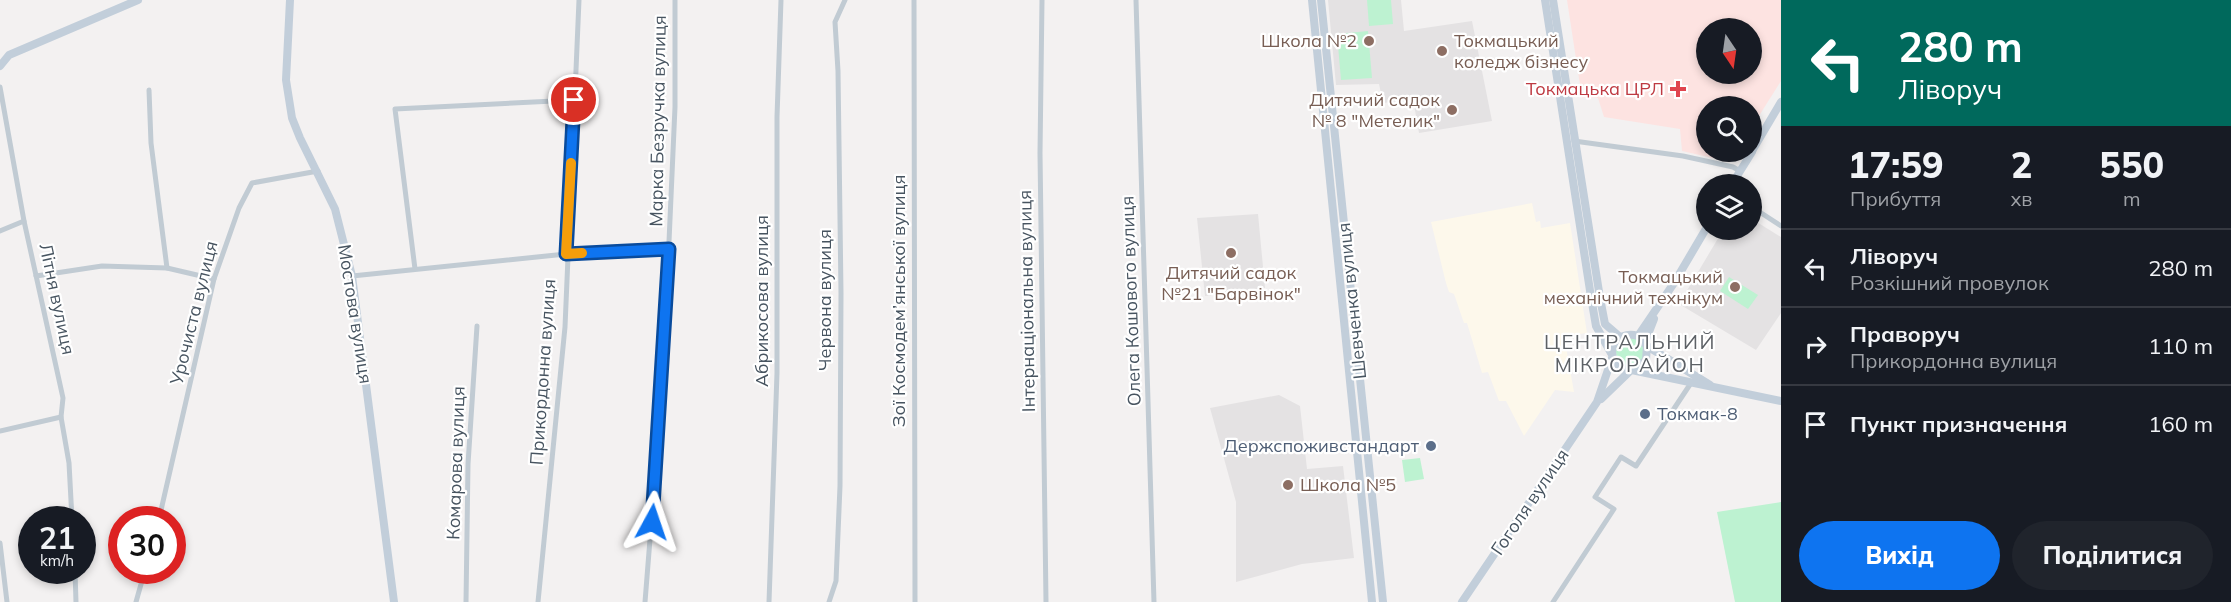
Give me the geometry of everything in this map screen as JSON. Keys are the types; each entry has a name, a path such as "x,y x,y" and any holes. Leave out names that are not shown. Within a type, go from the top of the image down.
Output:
{"street":[{"path":"0,66 9,55 126,2 138,0"},
{"name":"Мостова вулиця","path":"290,0 286,80 292,118 335,209 352,276 394,602"},
{"name":"Прикордонна вулиця","path":"538,602 565,327 566,254 579,0"},
{"name":"Марка Безручка вулиця","path":"645,602 656,479 669,249 675,0"},
{"name":"Абрикосова вулиця","path":"769,602 777,372 777,117 781,0"},
{"name":"Червона вулиця","path":"829,602 836,581 840,475 841,293 838,70 835,22 845,0"},
{"name":"Зої Космодем’янської вулиця","path":"914,0 915,602"},
{"name":"Інтернаціональна вулиця","path":"1042,0 1040,153 1046,602"},
{"name":"Олега Кошового вулиця","path":"1136,0 1154,602"},
{"name":"Шевченка вулиця","path":"1312,0 1372,602"},
{"name":"Шевченка вулиця","path":"1320,0 1383,602"},
{"path":"1545,0 1578,191 1605,324 1620,337"},
{"path":"1552,0 1574,141 1578,191 1596,326 1612,356 1618,366 1633,370 1781,401"},
{"name":"Літня вулиця","path":"0,87 24,222 63,398 61,417 69,463 71,506"},
{"path":"149,90 152,144 167,268"},
{"path":"415,269 395,109 574,100"},
{"path":"1762,134 1781,102"},
{"path":"1574,141 1683,156 1733,167 1740,171"},
{"path":"1738,174 1745,162"},
{"name":"Урочиста вулиця","path":"162,506 214,279 239,208 252,183 318,171"},
{"path":"1762,214 1781,226"},
{"path":"0,231 24,222"},
{"path":"1335,224 1344,223"},
{"path":"1638,336 1699,240"},
{"path":"352,276 566,254 669,249"},
{"path":"36,276 102,266 167,268 214,279"},
{"path":"1633,370 1646,360 1646,344 1659,306"},
{"name":"Комарова вулиця","path":"466,602 468,464 477,326"},
{"path":"1612,356 1613,344 1620,337 1629,334 1638,336 1646,344 1712,386"},
{"name":"Гоголя вулиця","path":"1597,402 1612,356"},
{"name":"Гоголя вулиця","path":"1462,602 1597,402 1633,370"},
{"path":"1553,602 1614,509 1595,497 1621,457 1636,466 1691,383"},
{"path":"0,431 61,417"},
{"path":"1354,420 1364,419"},
{"path":"0,543 5,602"},
{"path":"75,584 76,602"},
{"path":"136,602 141,584"}],"shaded area":[{"path":"1328,0 1401,0 1404,31 1472,21 1492,121 1419,133 1413,99 1383,103 1379,84 1336,85"},
{"name":"Токмацька ЦРЛ","path":"1567,0 1781,0 1781,81 1762,111 1762,96 1696,96 1696,154 1682,151 1680,129 1604,117 1598,98 1582,98"},
{"path":"1532,203 1536,222 1540,221 1541,228 1570,223 1587,333 1564,336 1574,392 1555,390 1524,436 1506,401 1499,401 1488,372 1482,373 1467,323 1464,323 1454,294 1449,292 1431,222"},
{"name":"Дитячий садок №21 \"Барвінок\"","path":"1258,214 1265,288 1205,296 1197,218"},
{"name":"Токмацький механічний технікум","path":"1762,225 1781,237 1781,313 1756,350 1679,304 1717,240 1762,240"},
{"name":"Школа №5","path":"1279,395 1300,406 1307,469 1343,466 1354,558 1302,564 1236,582 1236,502 1210,408"}],"green space":[{"path":"1367,0 1391,0 1393,24 1369,26"},
{"path":"1368,31 1372,78 1341,80 1337,34"},
{"path":"1729,277 1758,295 1748,309 1720,291"},
{"path":"1630,338 1640,342 1644,352 1640,362 1630,366 1620,362 1616,352 1620,342"},
{"path":"1420,458 1424,479 1405,482 1402,460"},
{"path":"1781,502 1781,602 1735,602 1717,512"}],"slow traffic":[{"path":"571,163 566,254 582,253"}],"place":[{"name":"Школа №2","path":"1369,41"},
{"name":"Токмацький коледж бізнесу","path":"1442,51"},
{"name":"Токмацька ЦРЛ","path":"1678,89"},
{"name":"Дитячий садок № 8 \"Метелик\"","path":"1452,110"},
{"name":"Дитячий садок №21 \"Барвінок\"","path":"1231,253"},
{"name":"Токмацький механічний технікум","path":"1735,287"},
{"name":"Токмак-8","path":"1645,414"},
{"name":"Держспоживстандарт","path":"1431,446"},
{"name":"Школа №5","path":"1288,485"}],"district":[{"name":"ЦЕНТРАЛЬНИЙ МІКРОРАЙОН","path":"1630,354"}],"route":[{"path":"574,100 566,254 669,249 663,376 652,522"}]}
